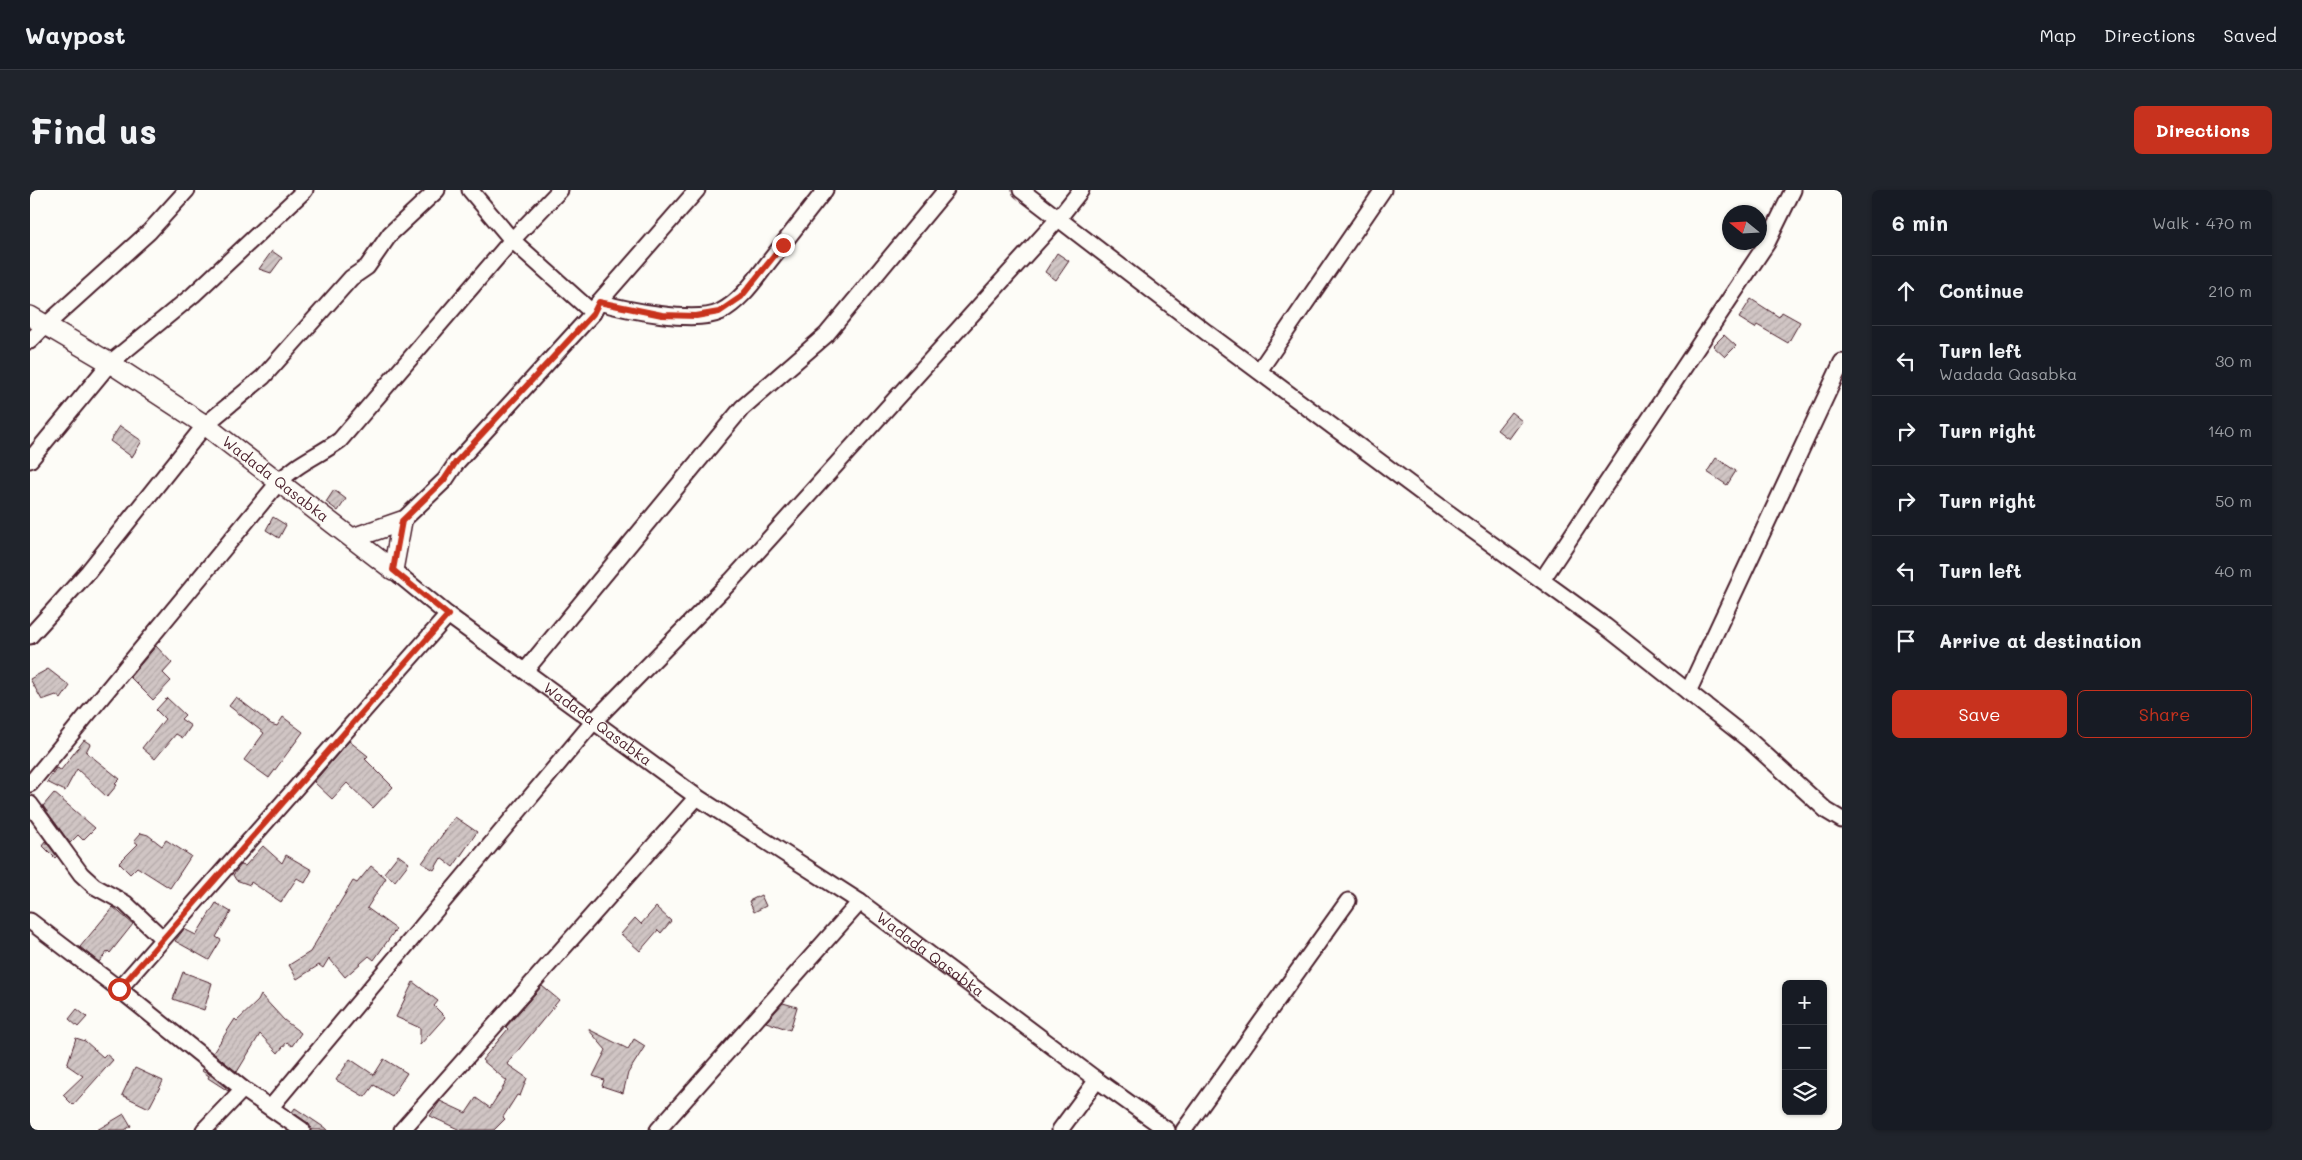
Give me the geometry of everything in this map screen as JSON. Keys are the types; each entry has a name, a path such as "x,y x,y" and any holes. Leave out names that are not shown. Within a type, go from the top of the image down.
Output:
{"street":[{"path":"30,341 37,321 150,232 187,190"},
{"path":"30,460 110,363 194,295 305,190"},
{"path":"30,636 88,572 205,425 263,377 350,278 367,267 390,234 437,190"},
{"path":"470,190 512,240 596,308 662,315 696,316 719,312 741,297 825,190"},
{"path":"30,784 278,483 292,469 319,455 340,440 512,240 560,190"},
{"path":"353,538 402,521 444,480 456,462 596,308 697,190"},
{"path":"525,671 742,408 826,335 946,190"},
{"path":"1021,190 1259,372 1605,626 1749,740 1827,811 1842,820"},
{"path":"271,1107 594,722 731,581 1058,219 1081,190"},
{"path":"1259,372 1383,190"},
{"path":"1542,580 1767,242 1794,190"},
{"name":"Wadada Qasabka","path":"37,321 110,363 205,425 278,483 353,538 448,615 594,722 697,796 860,902 1097,1080 1167,1130"},
{"path":"1688,692 1842,362"},
{"path":"393,570 402,521"},
{"path":"119,989 448,615"},
{"path":"402,1130 697,796"},
{"path":"30,804 81,874 94,886 125,903 162,938"},
{"path":"1184,1130 1348,901"},
{"path":"658,1130 860,902"},
{"path":"30,921 119,989 243,1089 302,1130"},
{"path":"1060,1130 1097,1080"},
{"path":"204,1130 243,1089"}],"building":[{"path":"272,251 282,258 271,273 259,269"},
{"path":"1057,253 1069,261 1056,280 1045,272"},
{"path":"1751,299 1779,317 1782,312 1800,322 1788,343 1757,325 1755,328 1739,318"},
{"path":"1724,335 1736,346 1725,357 1713,346"},
{"path":"1511,412 1522,421 1509,439 1497,430"},
{"path":"120,426 142,441 132,457 110,441"},
{"path":"1716,458 1736,471 1727,485 1707,472"},
{"path":"334,490 346,499 338,511 326,502"},
{"path":"273,517 286,525 279,538 266,530"},
{"path":"156,646 172,663 163,673 171,681 153,700 130,677"},
{"path":"48,669 70,686 61,699 56,695 42,700 30,679"},
{"path":"236,697 271,724 277,726 283,717 303,732 269,778 244,760 264,733 229,706"},
{"path":"167,698 185,715 181,719 191,726 183,738 176,734 155,759 142,748 165,719 156,710"},
{"path":"84,740 90,744 86,752 120,779 107,797 77,769 65,791 47,782 56,768 61,770"},
{"path":"349,741 368,756 365,759 393,787 373,808 347,783 332,799 314,782"},
{"path":"54,793 95,828 83,840 78,835 70,843 43,806"},
{"path":"455,817 477,832 453,867 441,858 434,870 422,863"},
{"path":"141,833 148,835 162,846 166,840 191,856 170,888 137,867 130,874 119,863 138,844 134,841"},
{"path":"45,841 57,856 55,858 42,845"},
{"path":"263,846 282,863 286,855 312,870 305,883 297,878 281,902 251,882 250,885 236,880 233,875 241,865 245,866"},
{"path":"398,855 409,863 395,881 384,873"},
{"path":"371,866 386,878 367,908 396,929 374,960 369,956 345,977 329,958 323,968 319,965 297,979 289,965 310,952 353,881 357,883"},
{"path":"761,895 766,906 754,912 749,901"},
{"path":"216,903 231,912 216,937 221,940 209,960 175,941 184,929 196,935"},
{"path":"113,907 133,924 110,953 108,951 99,962 80,947"},
{"path":"656,907 671,921 661,933 658,930 640,951 621,934 635,918 641,924"},
{"path":"183,972 212,983 204,1010 173,999"},
{"path":"413,982 438,1001 434,1006 445,1017 420,1045 420,1028 396,1017"},
{"path":"542,986 559,1000 507,1064 527,1078 520,1096 517,1095 503,1117 505,1119 494,1130 460,1130 430,1116 440,1101 466,1113 476,1098 490,1108 507,1081 482,1060 508,1029 506,1027"},
{"path":"261,995 284,1020 301,1033 292,1046 287,1042 278,1053 260,1034 237,1072 213,1053 235,1019 237,1021 258,1001"},
{"path":"783,1003 797,1007 790,1030 766,1022"},
{"path":"77,1009 87,1017 78,1027 69,1019"},
{"path":"588,1029 628,1049 634,1039 645,1046 628,1073 623,1093 602,1086 604,1080 593,1076 606,1050"},
{"path":"76,1038 85,1041 103,1057 106,1054 113,1060 73,1105 63,1095 83,1076 67,1065"},
{"path":"350,1059 374,1075 384,1059 407,1073 392,1096 374,1085 365,1097 336,1080"},
{"path":"135,1068 163,1081 149,1108 122,1095"},
{"path":"203,1069 229,1090 208,1078 209,1076 202,1071"},
{"path":"295,1108 328,1130 311,1130 308,1123 292,1112"},
{"path":"124,1114 131,1126 125,1130 97,1130"}],"route":[{"path":"119,989 448,615 393,570 402,521 444,480 456,462 593,314 599,302 620,308 662,315 696,316 719,312 741,297 783,245"}]}
